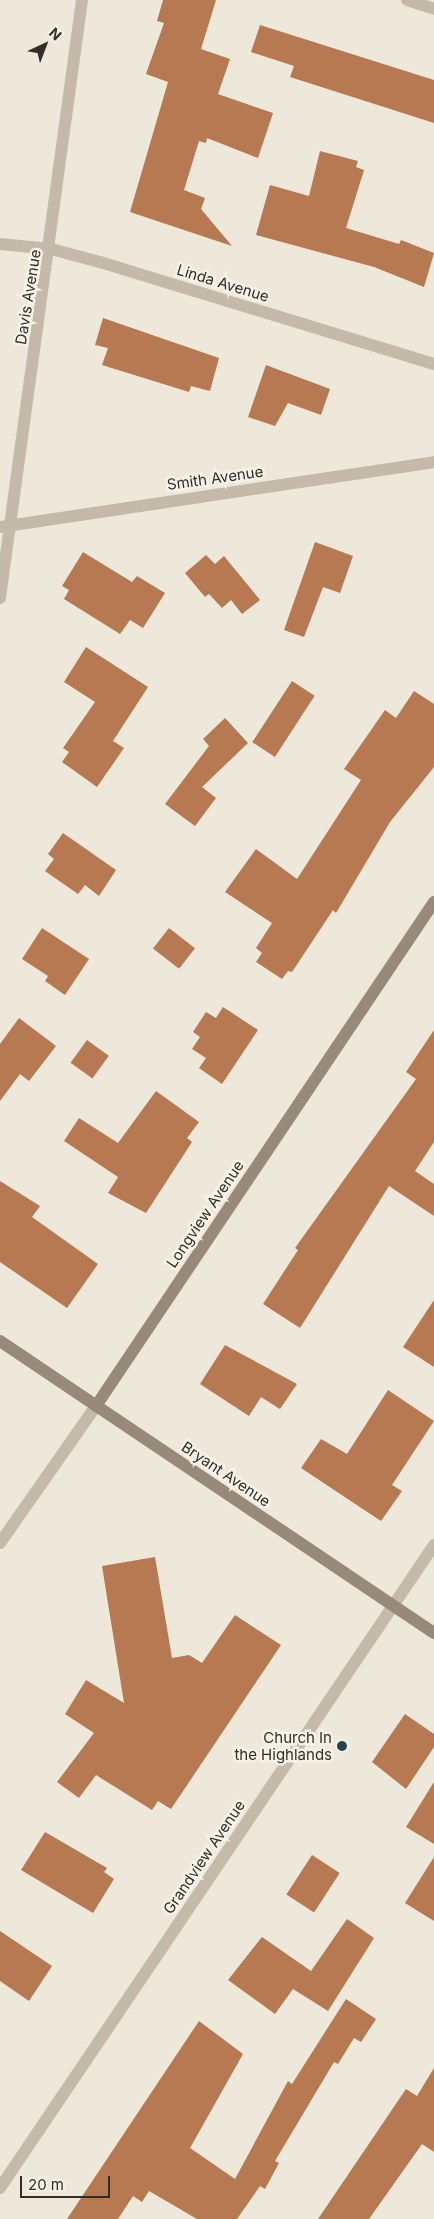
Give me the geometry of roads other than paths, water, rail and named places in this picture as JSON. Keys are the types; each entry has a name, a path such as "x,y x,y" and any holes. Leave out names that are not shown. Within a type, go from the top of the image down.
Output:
{"street":[{"name":"Davis Avenue","path":"0,598 5,525 51,249 82,0"},
{"path":"407,0 434,9"},
{"name":"Linda Avenue","path":"0,244 51,249 434,364"},
{"name":"Smith Avenue","path":"5,525 434,462"},
{"name":"Longview Avenue","path":"0,1543 96,1406 434,902"},
{"name":"Bryant Avenue","path":"0,1341 434,1634"},
{"name":"Grandview Avenue","path":"0,2188 434,1545"}],"place":[{"name":"Church In the Highlands","path":"342,1746"}]}
